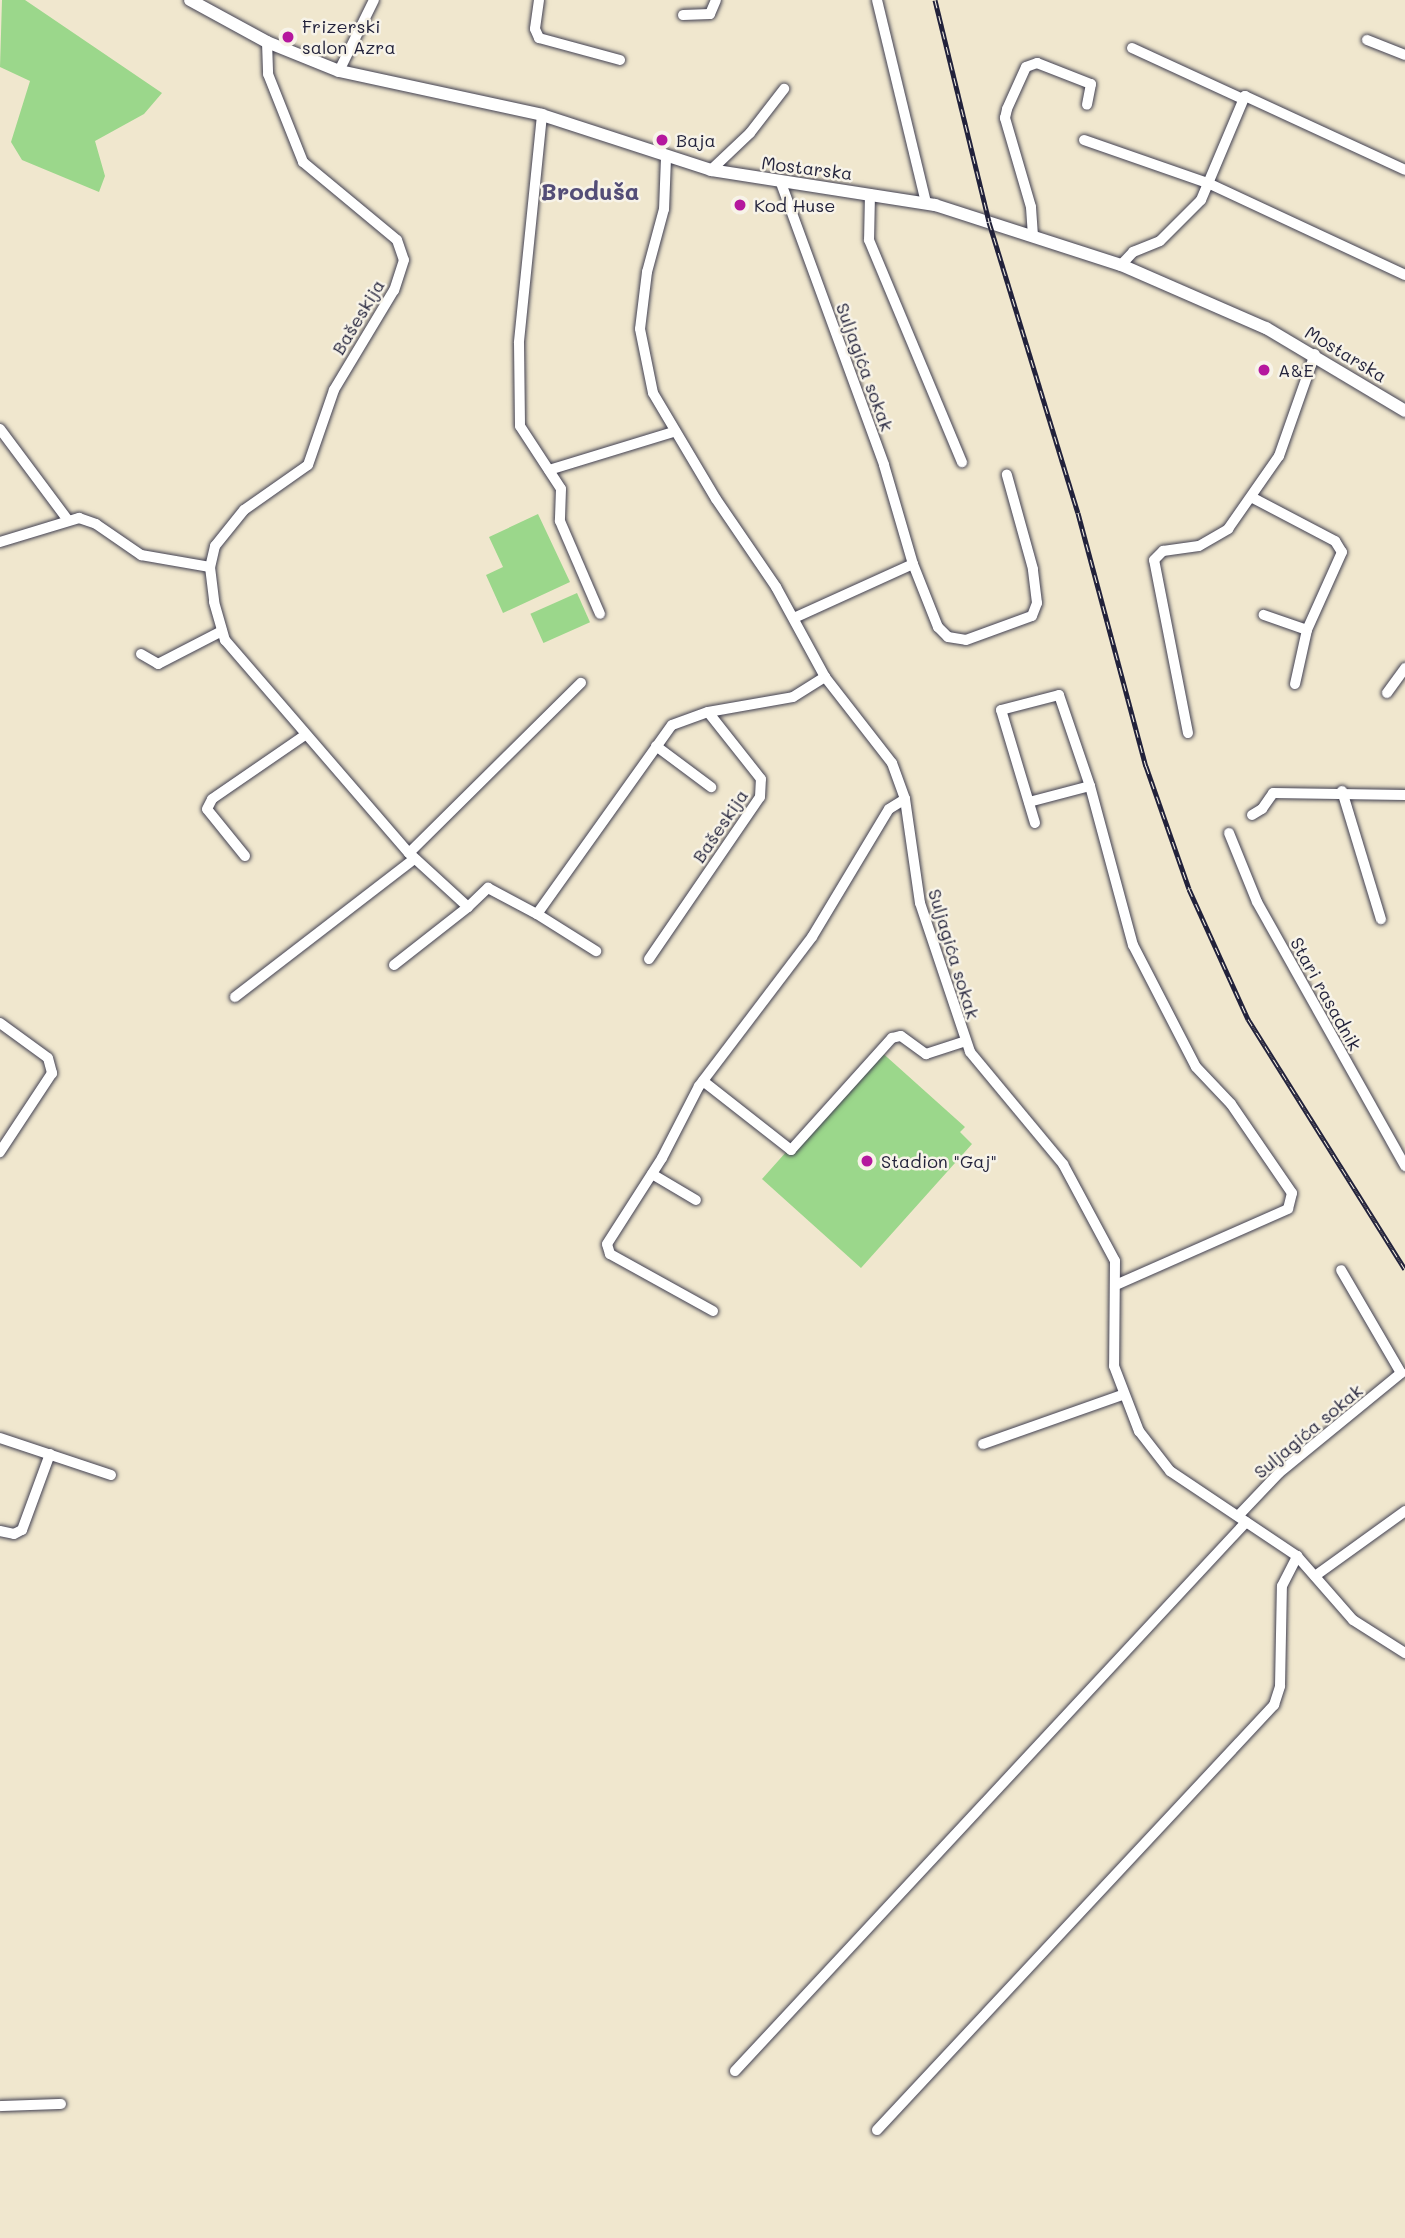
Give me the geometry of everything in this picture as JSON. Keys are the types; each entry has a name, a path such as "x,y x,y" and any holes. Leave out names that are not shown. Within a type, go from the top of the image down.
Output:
{"main road":[{"name":"Mostarska","path":"190,0 267,42 339,71 542,115 666,158 711,170 781,183 926,203 1121,265 1221,306 1315,355 1405,411"}],"street":[{"path":"339,71 374,0"},
{"path":"539,0 535,29 539,38 620,60"},
{"path":"683,15 710,14 716,0"},
{"path":"877,0 926,203"},
{"path":"1367,40 1405,55"},
{"name":"Bašeskija","path":"209,568 215,546 237,516 308,465 334,390 394,290 404,260 397,240 303,162 268,74 267,42"},
{"path":"1132,48 1243,99 1255,99 1405,170"},
{"path":"1033,236 1031,207 1004,118 1007,109 1026,67 1037,63 1091,84 1087,105"},
{"path":"711,170 750,133 784,89"},
{"path":"1121,265 1133,252 1160,241 1201,200 1210,184 1243,99"},
{"path":"542,115 519,343 520,421 522,433 549,470 563,497 560,521 600,614"},
{"path":"1084,140 1210,184 1405,275"},
{"name":"Suljagića sokak","path":"666,158 664,209 646,272 640,329 653,393 673,432 794,618 825,677 892,763 905,799 920,903 966,1041 986,1076 1035,1126 1063,1164 1115,1261 1118,1284 1114,1357 1122,1395 1139,1431 1170,1471 1297,1556 1353,1620 1405,1653"},
{"name":"Suljagića sokak","path":"781,183 884,466 913,564 938,627 948,636 966,640 1032,616 1037,603 1033,569 1007,475"},
{"path":"870,194 869,240 962,462"},
{"path":"1188,733 1154,560 1163,551 1199,546 1221,536 1252,498 1283,447 1315,355"},
{"path":"0,429 67,519"},
{"path":"549,470 673,432"},
{"path":"1252,498 1340,546 1341,559 1307,630 1295,684"},
{"path":"0,542 67,519 96,524 151,558 209,568 222,631 305,735 411,856 468,907"},
{"path":"794,618 913,564"},
{"path":"1264,615 1307,630"},
{"path":"141,654 158,664 222,631"},
{"path":"1387,693 1405,668"},
{"path":"537,914 672,726 708,712 774,703 825,677"},
{"path":"235,997 411,856 581,683"},
{"path":"1035,823 1001,710 1059,695 1090,786 1133,945 1196,1067 1231,1104 1293,1199 1288,1209 1118,1284"},
{"name":"Bašeskija","path":"649,959 760,797 761,779 708,712"},
{"path":"245,856 207,809 212,799 305,735"},
{"path":"656,746 710,787"},
{"path":"1029,802 1090,786"},
{"path":"1252,815 1262,809 1273,793 1342,791 1405,795"},
{"path":"1342,791 1381,919"},
{"path":"713,1311 607,1249 703,1081 812,937 889,809 905,799"},
{"name":"Stari rasadnik","path":"1229,833 1257,902 1405,1166"},
{"path":"394,965 488,888 537,914 596,951"},
{"path":"0,1023 48,1058 52,1073 0,1152"},
{"path":"703,1081 791,1150 892,1038 901,1036 934,1054 966,1041"},
{"path":"652,1174 696,1200"},
{"name":"Suljagića sokak","path":"1242,1519 1279,1473 1403,1372 1340,1270"},
{"path":"983,1444 1122,1395"},
{"path":"0,1438 111,1475"},
{"path":"0,1531 14,1534 22,1530 50,1454"},
{"path":"1315,1576 1405,1511"},
{"path":"736,2071 1242,1519"},
{"path":"877,2130 1274,1705 1280,1686 1282,1586 1297,1556"},
{"path":"0,2106 61,2104"}],"green space":[{"path":"2,0 25,0 162,93 144,114 95,141 105,176 99,192 22,160 11,142 30,81 0,67"},
{"path":"538,514 570,582 503,613 486,575 503,567 489,537"},
{"path":"577,593 590,622 543,643 530,614"},
{"name":"Stadion \"Gaj\"","path":"878,1049 965,1127 960,1132 972,1144 861,1268 762,1179"}],"railway":[{"path":"935,0 989,222 1078,513 1146,766 1189,889 1248,1019 1405,1269"}],"place":[{"name":"Frizerski salon Azra","path":"288,37"},
{"name":"Baja","path":"662,140"},
{"name":"Kod Huse","path":"740,205"},
{"name":"A&E","path":"1264,370"},
{"name":"Stadion \"Gaj\"","path":"867,1161"}],"district":[{"name":"Broduša","path":"590,191"}]}
